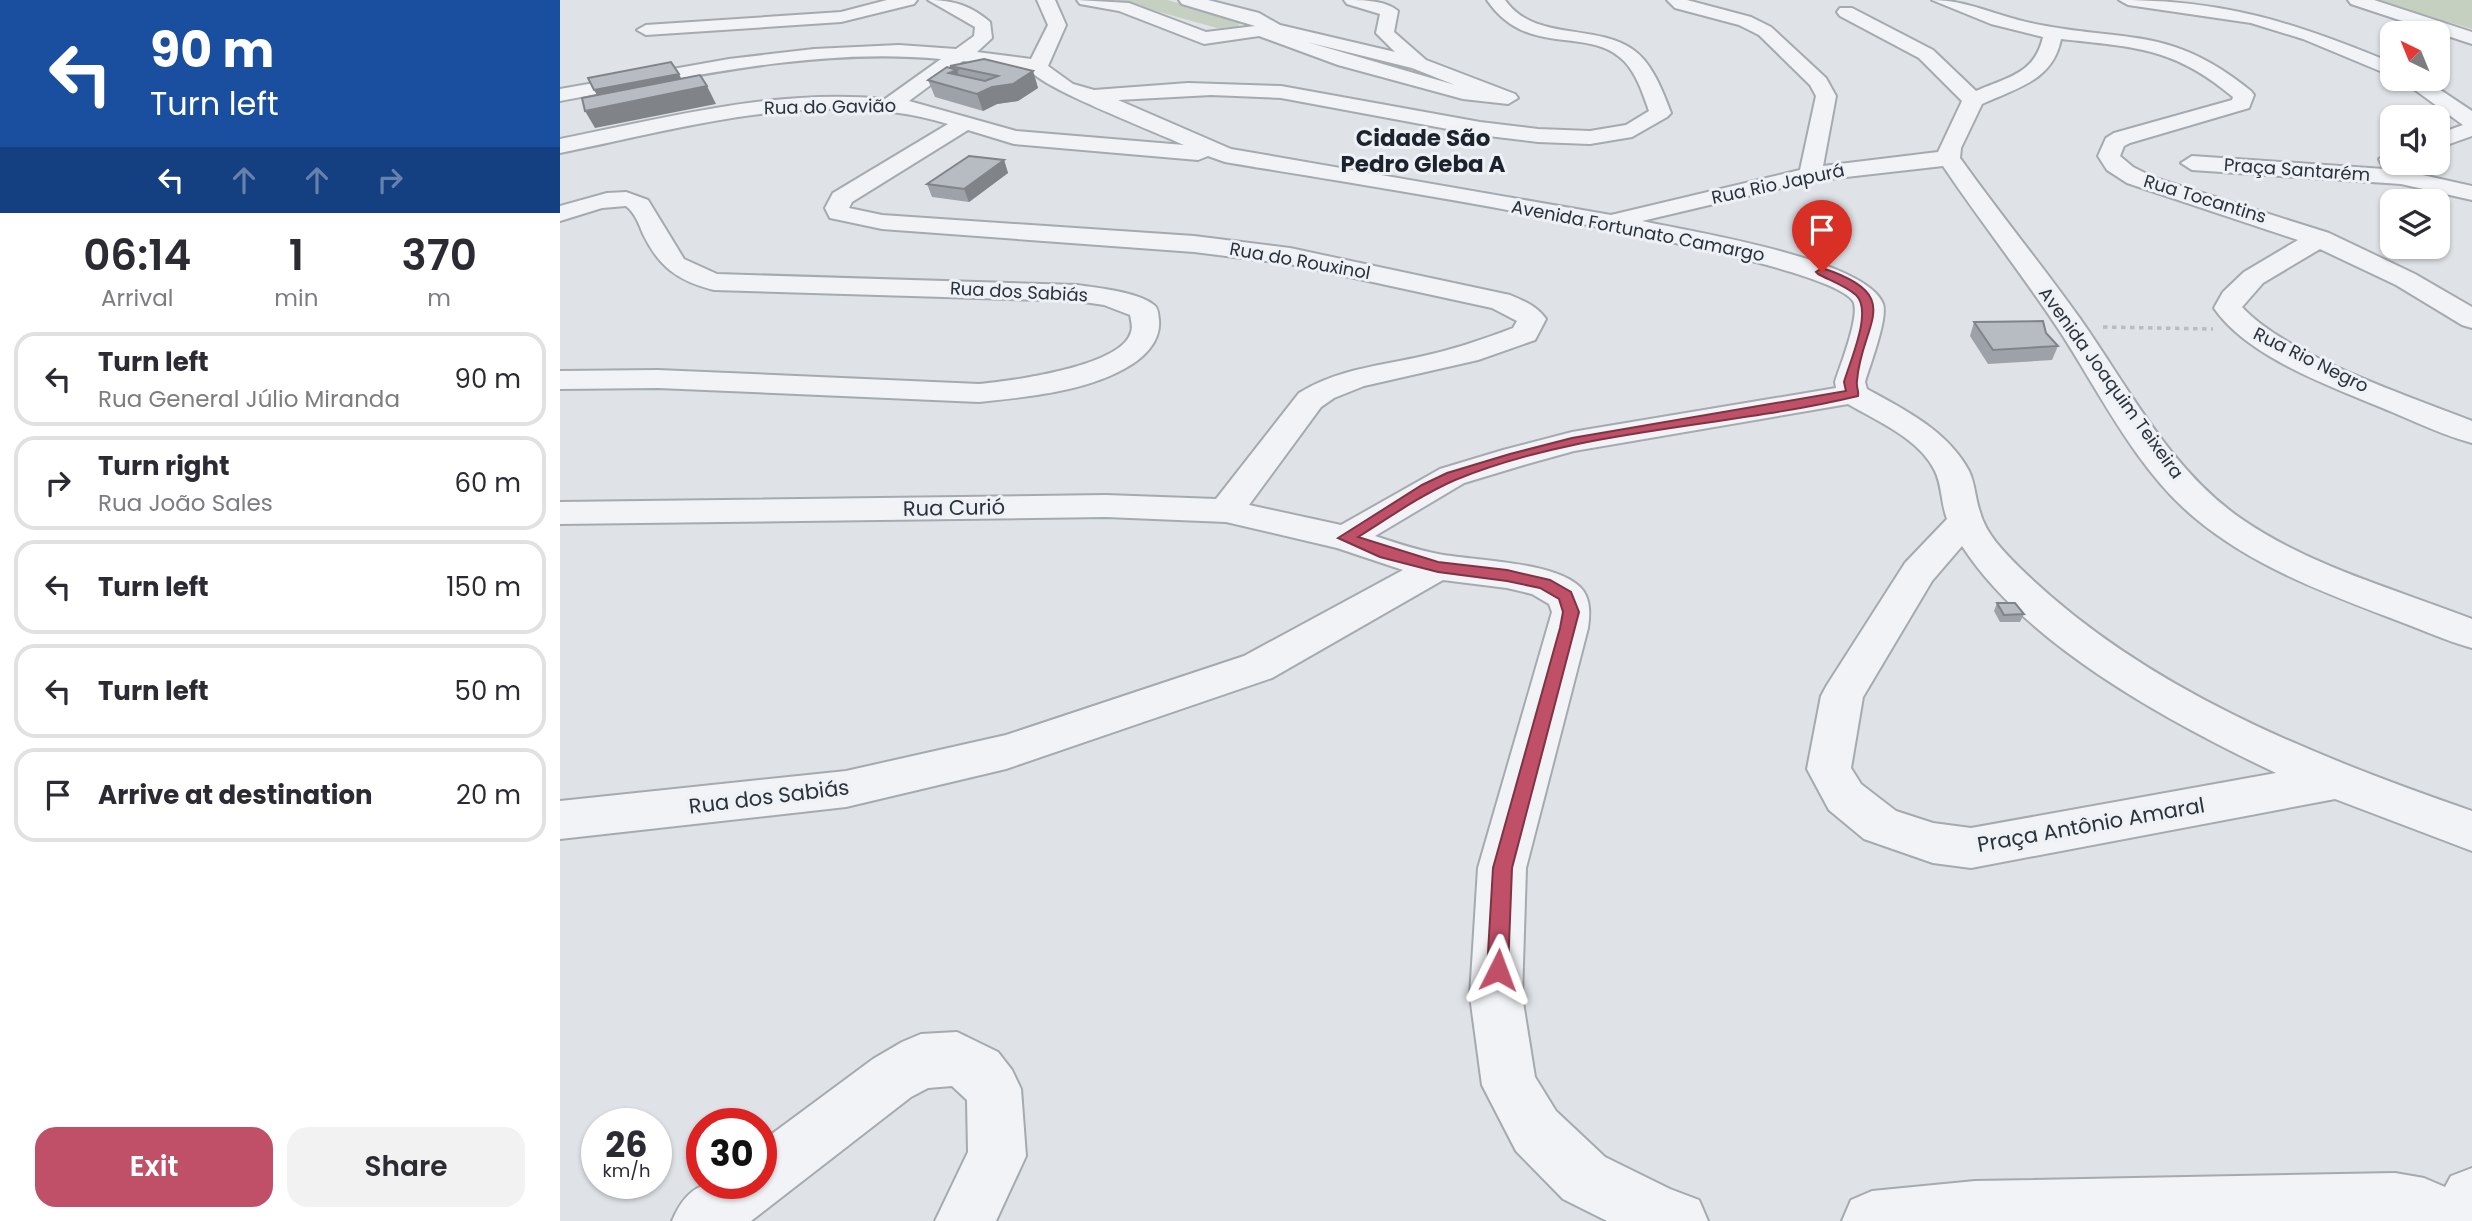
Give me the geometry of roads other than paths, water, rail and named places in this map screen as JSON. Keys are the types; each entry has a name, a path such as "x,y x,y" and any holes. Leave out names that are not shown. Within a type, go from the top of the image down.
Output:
{"street":[{"path":"840,0 867,11"},
{"path":"646,30 831,18 908,0"},
{"path":"892,104 983,38 984,26 971,15 937,0"},
{"path":"1086,0 1123,7 1204,38 1263,25 1289,45 1434,86 1496,99 1508,98 1419,64 1263,25 1188,0"},
{"path":"1263,25 1270,0"},
{"path":"1353,0 1390,11 1385,33 1419,64"},
{"path":"1093,96 1188,89 1279,91 1551,137 1625,135 1642,128 1660,113 1645,78 1629,55 1603,43 1525,26 1503,14 1496,0"},
{"path":"1676,0 1681,4 1758,26 1819,82 1826,96 1813,149 1811,174"},
{"name":"Rua Tocantins","path":"1941,0 2053,33 2142,42 2185,52 2244,95 2242,104 2113,143 2109,156 2113,163 2140,179 2257,215 2320,238 2398,274 2472,319"},
{"path":"2128,0 2225,13 2282,26 2380,66"},
{"path":"2357,0 2472,38"},
{"path":"562,91 778,59 901,51 1038,66 1057,25 1053,1"},
{"path":"1846,12 1926,54 1973,100"},
{"path":"1949,159 1952,137 1973,100 2038,70 2049,53 2053,33"},
{"name":"Avenida Fortunato Camargo","path":"1038,66 1038,70 1052,81 1093,96 1224,155 1609,222 1793,261 1846,282 1859,291 1869,304 1869,316 1850,382 1853,394"},
{"path":"2431,91 2472,121"},
{"name":"Rua do Gavião","path":"560,146 745,109 803,104 892,104 921,108 964,123 1034,140 1224,155"},
{"name":"Rua do Rouxinol","path":"964,123 842,198 837,208 839,213 881,222 1194,244 1290,256 1500,301 1518,308 1532,319 1525,334 1502,343 1434,363 1339,384 1321,392 1310,400 1226,511"},
{"path":"2450,137 2472,129"},
{"name":"Rua Rio Japurá","path":"1609,222 1811,174 1949,159"},
{"name":"Avenida Joaquim Teixeira","path":"1949,159 2071,326 2168,468 2229,528 2301,565 2472,634"},
{"name":"Praça Santarém","path":"2192,163 2380,167"},
{"name":"Praça Santarém","path":"2420,175 2472,193"},
{"name":"Rua dos Sabiás","path":"560,214 609,201 636,202 643,208 658,242 672,262 714,282 1077,293 1130,305 1144,311 1148,320 1141,344 1127,354 1093,371 1030,388 979,393 658,379 560,380"},
{"name":"Rua Rio Negro","path":"2320,238 2242,286 2230,298 2228,308 2246,329 2280,350 2472,433"},
{"path":"1346,538 1427,488 1452,476 1515,457 1572,442 1853,394 1933,446 1952,471 1965,521 1985,553 2019,589 2109,663 2164,699 2334,780 2472,831"},
{"name":"Rua Curió","path":"560,513 1106,506 1226,511 1346,538 1385,553 1438,567 1507,575 1544,584 1566,596 1571,612 1502,868 1496,996 1509,1085 1536,1131 1584,1178 1664,1218 1678,1221"},
{"name":"Praça Antônio Amaral","path":"1965,521 1918,572 1842,696 1829,769 1845,797 1880,825 1933,843 1971,848 2334,780"},
{"name":"Rua dos Sabiás","path":"560,820 846,789 1006,752 1258,667 1323,634 1438,567"},
{"path":"777,1166 921,1061 957,1059 979,1071 993,1089 996,1109 996,1156 965,1221"},
{"path":"2460,1221 2472,1197"},
{"path":"702,1221 732,1199"},
{"path":"1872,1221 1975,1211 2395,1203 2424,1208 2449,1221"}],"district":[{"name":"Cidade São Pedro Gleba A","path":"1423,151"}]}
